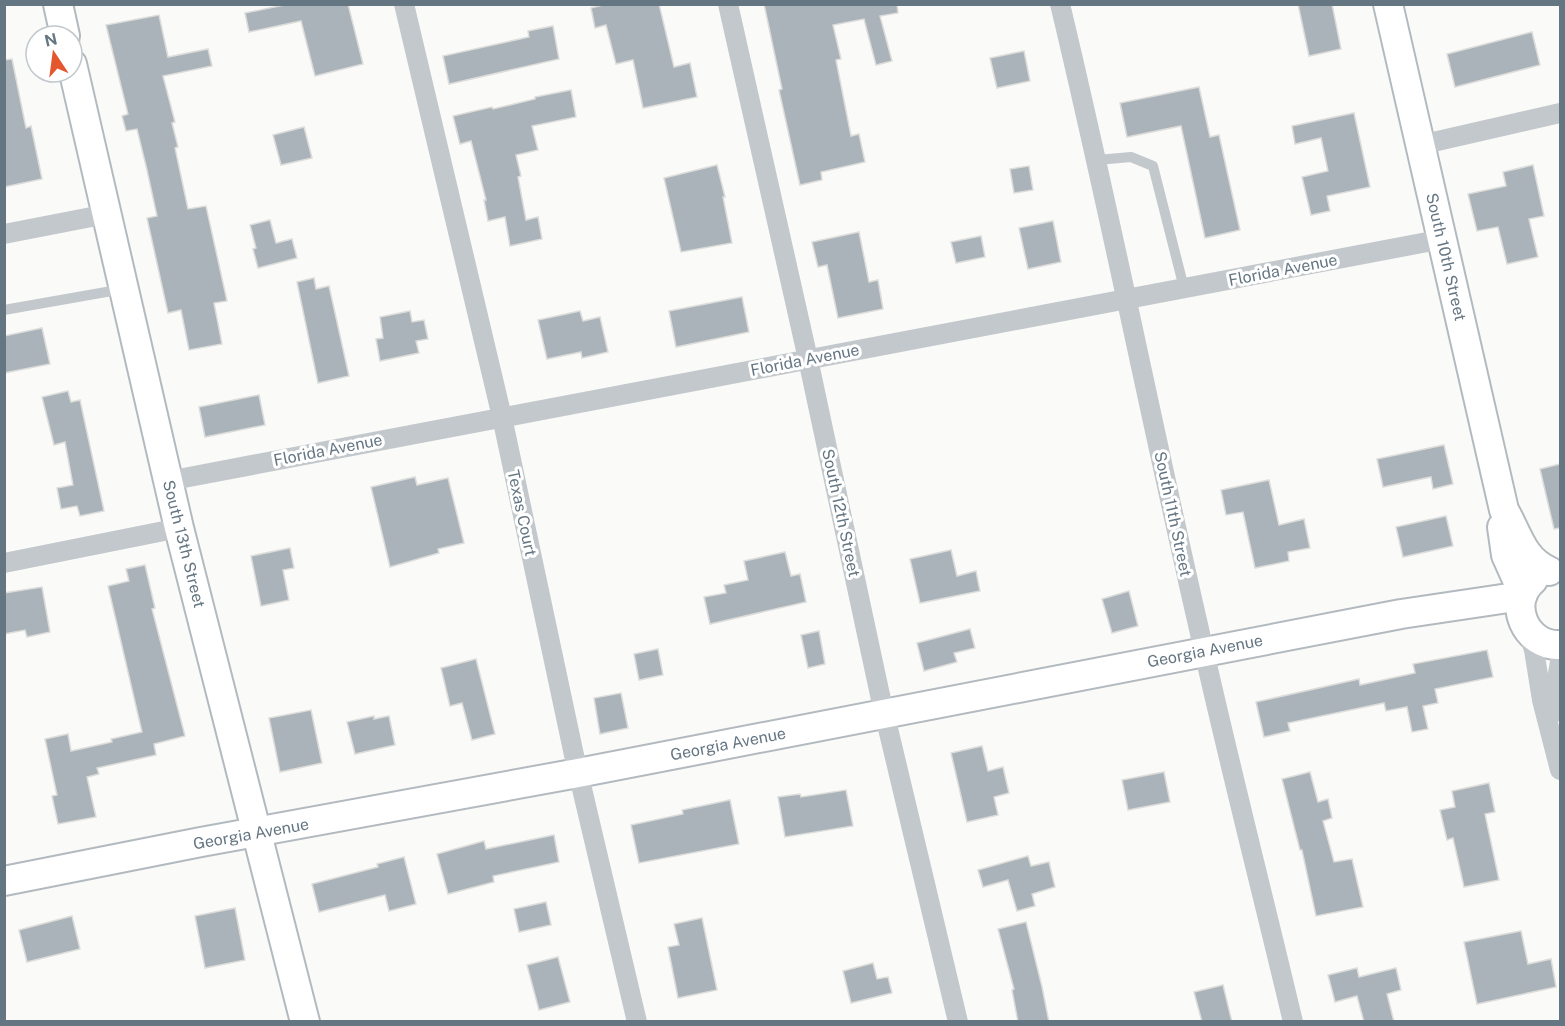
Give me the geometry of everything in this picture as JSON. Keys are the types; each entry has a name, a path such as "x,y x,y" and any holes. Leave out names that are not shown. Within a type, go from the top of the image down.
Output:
{"street":[{"path":"58,4 62,24"},
{"name":"Texas Court","path":"404,4 502,417 578,773 637,1022"},
{"name":"South 12th Street","path":"728,4 808,359 884,714 958,1022"},
{"name":"South 11th Street","path":"1060,4 1097,160 1204,651 1293,1022"},
{"name":"South 10th Street","path":"1389,4 1504,510 1530,559 1539,566 1555,571"},
{"name":"South 13th Street","path":"77,84 179,528 305,1022"},
{"path":"1420,145 1560,113"},
{"path":"4,234 107,214"},
{"name":"Florida Avenue","path":"168,481 1443,239"},
{"name":"South 10th Street","path":"1504,510 1502,531 1506,555 1524,610 1534,650 1542,700 1560,770"},
{"path":"4,563 179,528"},
{"path":"1555,571 1538,575 1529,583 1524,610 1545,643 1560,645"},
{"name":"Georgia Avenue","path":"4,881 1401,614 1484,600 1524,610"},
{"name":"South 10th Street","path":"1549,723 1560,662"}],"lane":[{"path":"1097,160 1131,157 1153,166 1184,288"},
{"path":"4,310 124,289"}],"building":[{"path":"289,4 348,4 363,64 315,76 301,21 249,32 245,13"},
{"path":"607,4 659,4 674,67 690,63 697,97 643,108 633,60 616,64 606,25 595,28 591,8"},
{"path":"764,4 897,4 898,13 880,16 892,61 876,65 864,19 833,25 841,59 836,60 851,136 859,134 865,162 821,172 822,180 800,185 779,90 782,89"},
{"path":"1298,4 1332,4 1341,49 1309,56"},
{"path":"159,15 168,57 208,49 212,66 163,76 175,122 172,123 178,147 175,148 188,209 206,206 227,301 214,303 222,344 189,350 181,310 168,313 147,218 157,216 137,129 126,131 122,116 128,114 106,25"},
{"path":"553,26 559,59 449,84 443,56 529,37 528,31"},
{"path":"1532,32 1540,65 1455,87 1447,54"},
{"path":"1024,51 1030,81 997,88 990,58"},
{"path":"12,59 26,128 31,126 42,179 4,187 4,60"},
{"path":"1199,87 1210,137 1219,135 1240,230 1205,238 1181,126 1127,137 1120,103"},
{"path":"571,90 576,117 532,126 538,150 516,155 526,220 538,217 542,239 510,246 505,217 488,221 484,200 486,200 471,141 460,144 453,116"},
{"path":"1354,113 1370,187 1327,196 1330,211 1311,215 1302,177 1328,171 1321,138 1295,144 1292,126"},
{"path":"304,127 312,158 281,165 273,135"},
{"path":"717,165 725,197 723,197 732,243 681,252 664,178"},
{"path":"1533,165 1544,216 1529,219 1538,257 1507,264 1498,227 1477,231 1468,194 1506,186 1503,172"},
{"path":"1029,166 1033,190 1014,193 1010,169"},
{"path":"270,220 276,243 292,239 297,258 258,268 250,225"},
{"path":"1053,221 1061,262 1028,269 1019,228"},
{"path":"859,232 869,282 878,280 883,309 838,318 827,265 818,267 812,242"},
{"path":"981,236 985,257 956,263 951,242"},
{"path":"314,278 316,289 329,286 349,376 318,383 297,282"},
{"path":"742,297 749,332 676,347 669,311"},
{"path":"410,311 412,322 424,320 428,339 416,341 419,353 380,361 376,339 383,338 380,317"},
{"path":"580,311 583,321 600,317 608,352 582,358 581,352 547,359 538,320"},
{"path":"42,328 50,364 4,373 4,336"},
{"path":"68,391 71,402 80,400 104,511 80,516 77,506 61,509 57,488 73,485 65,442 54,445 42,397"},
{"path":"259,395 265,425 205,437 199,407"},
{"path":"1444,445 1453,484 1433,489 1431,477 1383,487 1377,459"},
{"path":"1560,464 1560,528 1554,529 1540,469"},
{"path":"415,477 417,485 448,478 464,543 438,549 439,553 390,567 371,487"},
{"path":"1269,480 1279,525 1304,519 1310,548 1288,552 1289,561 1255,568 1243,512 1226,515 1221,490"},
{"path":"1446,516 1453,546 1403,557 1396,527"},
{"path":"290,548 294,568 283,570 289,600 261,606 251,556"},
{"path":"951,550 957,576 976,571 980,591 920,603 910,559"},
{"path":"785,552 791,576 800,574 806,602 710,624 704,597 726,593 724,585 748,580 744,561"},
{"path":"145,565 155,608 152,609 185,736 154,744 156,755 97,768 99,774 87,777 96,817 58,824 52,796 57,795 45,739 68,734 71,751 112,742 111,739 142,732 108,586 129,581 126,569"},
{"path":"42,587 50,632 27,637 25,630 4,634 4,593"},
{"path":"1129,591 1138,626 1112,633 1102,599"},
{"path":"970,629 975,648 954,653 957,662 924,671 917,643"},
{"path":"819,631 825,664 808,668 801,635"},
{"path":"658,649 663,675 639,680 634,654"},
{"path":"1487,650 1493,677 1435,689 1438,703 1423,706 1428,729 1412,732 1407,707 1386,711 1384,703 1288,723 1290,731 1264,737 1256,702 1359,679 1360,685 1415,673 1413,664"},
{"path":"476,659 495,734 472,740 462,703 450,706 441,668"},
{"path":"621,693 628,728 600,734 594,698"},
{"path":"311,710 322,763 280,772 269,718"},
{"path":"374,716 374,719 389,716 395,745 355,754 347,722"},
{"path":"982,746 988,771 1003,767 1009,793 994,797 998,815 967,822 951,753"},
{"path":"1164,772 1170,802 1128,810 1122,780"},
{"path":"1310,772 1318,802 1328,799 1332,818 1323,821 1334,862 1352,859 1363,907 1316,916 1302,850 1300,850 1282,779"},
{"path":"1489,783 1495,812 1485,814 1499,880 1464,887 1453,838 1447,840 1440,810 1455,807 1452,791"},
{"path":"846,790 853,826 785,837 778,797 800,794 801,797"},
{"path":"730,800 739,844 639,863 631,825 683,814 682,810"},
{"path":"554,835 559,862 493,876 494,882 448,894 437,854 484,841 486,849"},
{"path":"1028,856 1031,866 1049,862 1055,887 1032,894 1035,906 1017,911 1008,880 983,887 978,870"},
{"path":"404,857 416,904 389,911 385,895 319,912 312,884 378,867 377,864"},
{"path":"546,902 551,925 519,932 514,909"},
{"path":"235,908 245,960 205,968 195,916"},
{"path":"72,916 80,949 27,962 19,930"},
{"path":"702,918 717,990 678,998 668,947 679,945 674,924"},
{"path":"1026,922 1049,1022 1018,1022 1012,990 1014,989 998,929"},
{"path":"1521,931 1528,964 1551,959 1556,987 1477,1004 1464,942"},
{"path":"558,957 570,1002 539,1010 527,965"},
{"path":"873,963 877,979 888,977 892,993 851,1003 843,971"},
{"path":"1357,968 1359,977 1396,968 1401,990 1387,994 1394,1022 1364,1022 1357,996 1335,1002 1328,975"},
{"path":"1223,985 1232,1022 1202,1022 1194,992"}]}
